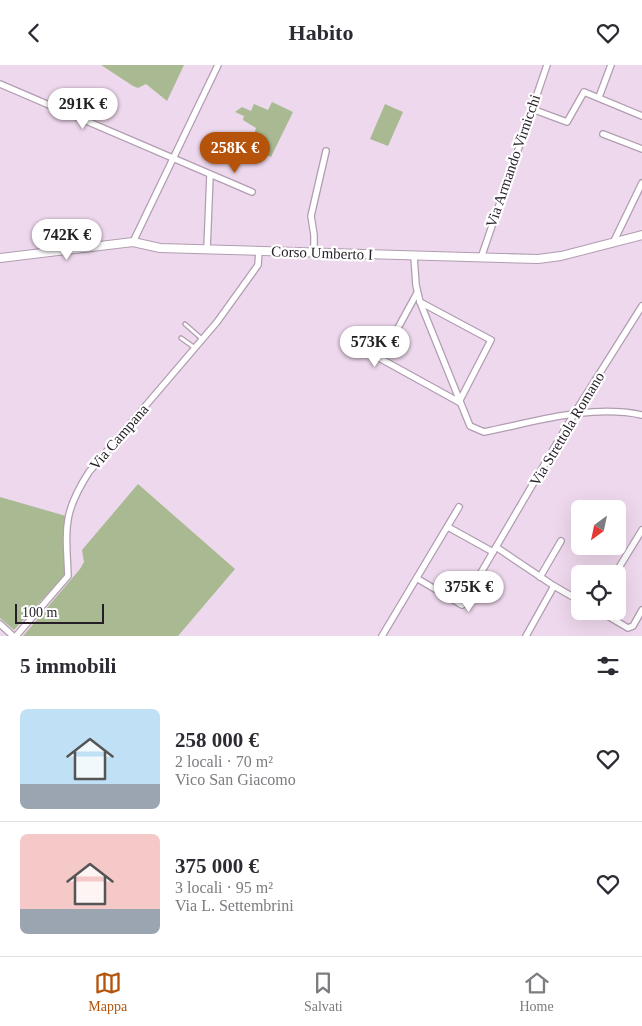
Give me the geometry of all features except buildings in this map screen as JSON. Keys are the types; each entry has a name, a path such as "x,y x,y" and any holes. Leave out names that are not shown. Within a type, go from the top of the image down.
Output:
{"main road":[{"name":"Corso Umberto I","path":"0,258 132,242 160,248 414,257 538,259 561,256 642,235"}],"street":[{"path":"132,242 218,65"},
{"name":"Via Armando Virnicchi","path":"481,257 546,65"},
{"path":"599,97 611,65"},
{"path":"0,84 252,192"},
{"path":"532,109 568,122 584,92 642,116"},
{"path":"603,134 642,149"},
{"path":"314,253 311,216 326,151"},
{"path":"207,249 210,175"},
{"path":"613,243 642,183"},
{"name":"Via Campana","path":"14,636 68,576 65,528 76,491 88,472 203,339 258,265 258,251"},
{"path":"414,257 417,293 458,402 470,426 484,432 574,414 612,411 642,415"},
{"path":"417,293 381,359 458,402"},
{"path":"420,302 491,340 458,402"},
{"name":"Via Strettola Romano","path":"418,579 462,605 574,414 642,307"},
{"path":"382,636 418,579 459,507"},
{"path":"448,527 494,550 571,596"},
{"path":"621,565 642,530"},
{"path":"540,577 561,541"},
{"path":"526,636 554,586"},
{"path":"614,620 628,628 632,626 642,610"},
{"path":"0,624 14,636"}],"lane":[{"path":"185,324 203,339"},
{"path":"181,338 195,349"}],"green space":[{"path":"101,65 184,65 167,101 146,84 138,88 133,86"},
{"path":"272,102 293,112 271,157 265,154 266,150 259,146 253,158 247,156 256,128 243,120 244,116 235,112 242,107 251,111 254,104 268,110"},
{"path":"385,104 403,112 388,146 370,139"},
{"path":"138,484 235,569 178,636 23,636 80,569 84,562 82,550"},
{"path":"0,497 66,516 63,531 65,575 14,630 0,618"}]}
